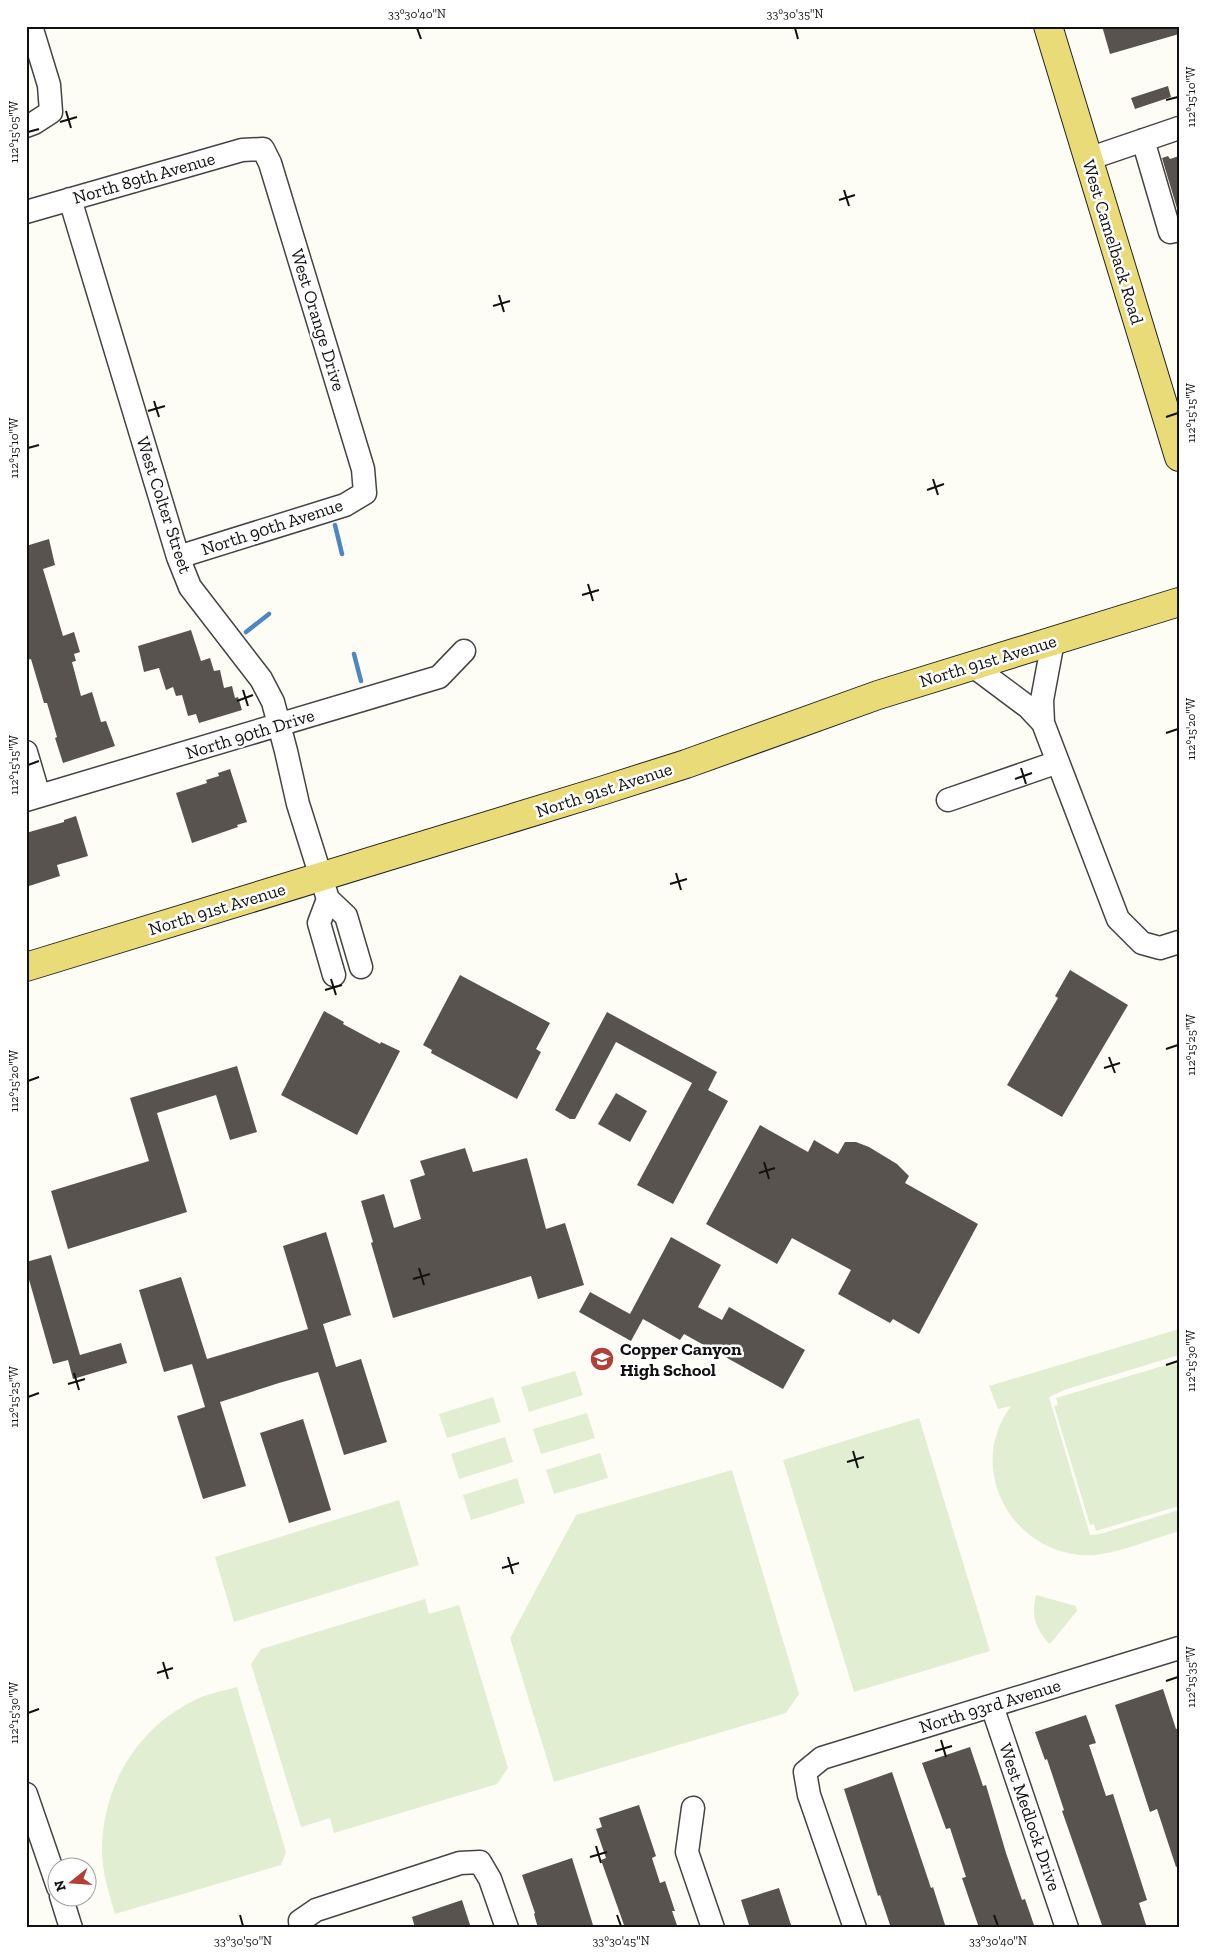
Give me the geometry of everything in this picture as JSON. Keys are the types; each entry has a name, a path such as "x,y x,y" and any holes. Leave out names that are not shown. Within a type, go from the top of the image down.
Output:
{"main road":[{"name":"West Camelback Road","path":"1048,26 1179,457"},
{"name":"North 91st Avenue","path":"26,967 325,888 878,695 1179,602"}],"street":[{"path":"26,126 51,112 49,85 31,26"},
{"path":"1088,158 1179,128"},
{"path":"1143,140 1170,232 1179,230"},
{"name":"North 89th Avenue","path":"26,212 242,150 262,149"},
{"name":"West Orange Drive","path":"262,149 270,163 363,469 365,493"},
{"name":"West Colter Street","path":"70,199 178,557 190,587 261,679 273,702 298,804 325,888"},
{"name":"North 90th Avenue","path":"178,557 345,505 365,493"},
{"path":"1053,641 1042,700 1043,723 1118,919 1142,943 1160,948 1179,942"},
{"name":"North 90th Drive","path":"33,798 280,726 439,676 464,652"},
{"path":"972,666 1028,707 1043,723"},
{"path":"26,752 33,798"},
{"path":"948,800 1058,762"},
{"path":"325,888 346,916 361,967"},
{"path":"325,888 319,923 334,976"},
{"name":"North 93rd Avenue","path":"855,1928 809,1795 806,1772 822,1758 1179,1648"},
{"name":"West Medlock Drive","path":"992,1706 1067,1928"},
{"path":"26,1794 48,1858"},
{"path":"693,1808 687,1852 713,1928"},
{"path":"300,1925 316,1910 460,1863 480,1862 490,1879 507,1928"},
{"path":"64,1906 71,1928"}],"green space":[{"path":"1179,1329 1179,1355 1064,1390 1049,1397 1090,1535 1100,1534 1179,1510 1179,1531 1116,1551 1091,1555 1079,1555 1054,1549 1032,1537 1014,1520 1002,1500 994,1477 993,1453 998,1429 1011,1406 998,1409 989,1386"},
{"path":"1179,1361 1179,1506 1096,1531 1094,1524 1090,1525 1054,1406 1058,1405 1056,1398"},
{"path":"575,1371 583,1395 529,1412 521,1387"},
{"path":"493,1397 501,1422 447,1438 439,1414"},
{"path":"587,1413 595,1438 541,1454 533,1429"},
{"path":"919,1418 990,1651 854,1692 783,1460"},
{"path":"505,1437 513,1462 459,1479 451,1454"},
{"path":"600,1453 608,1478 554,1494 546,1470"},
{"path":"732,1470 799,1694 786,1713 554,1782 510,1638 576,1515"},
{"path":"517,1478 525,1503 471,1520 463,1495"},
{"path":"399,1500 419,1565 234,1622 215,1557"},
{"path":"1036,1595 1076,1606 1077,1611 1050,1644 1041,1633 1034,1615"},
{"path":"425,1599 429,1614 459,1605 508,1768 497,1784 334,1833 330,1818 301,1827 251,1664 261,1649"},
{"path":"237,1687 286,1852 281,1865 115,1914 106,1883 102,1850 108,1805 126,1763 139,1744 155,1727 173,1713 203,1696"}],"building":[{"path":"1102,26 1179,26 1179,34 1110,54"},
{"path":"1168,86 1171,97 1135,109 1131,98"},
{"path":"1168,156 1170,159 1179,156 1179,215 1162,158"},
{"path":"49,539 55,565 43,569 63,636 74,632 80,652 74,654 76,661 72,662 81,696 92,692 101,722 106,721 115,746 63,763 47,703 44,703 31,659 26,660 26,546"},
{"path":"191,630 201,661 210,658 214,671 220,670 224,688 232,686 235,698 238,697 242,710 199,723 196,714 188,716 182,695 176,696 173,687 166,690 159,668 144,672 138,646"},
{"path":"230,769 247,822 192,843 176,793 207,783 206,780 219,776 218,773"},
{"path":"76,816 88,856 57,865 60,876 26,887 26,833 64,822 64,820"},
{"path":"1070,970 1128,1005 1062,1117 1007,1085 1058,998 1055,996"},
{"path":"460,975 550,1023 536,1049 541,1052 517,1099 431,1053 432,1050 423,1045"},
{"path":"324,1011 344,1022 343,1024 380,1044 381,1042 400,1051 357,1135 281,1095"},
{"path":"607,1012 717,1072 708,1090 728,1101 673,1204 637,1185 692,1083 616,1042 575,1119 570,1119 555,1110"},
{"path":"237,1066 257,1132 230,1140 216,1095 157,1113 187,1212 68,1249 51,1191 149,1161 130,1098"},
{"path":"616,1093 647,1111 630,1142 598,1124"},
{"path":"760,1125 808,1152 814,1140 838,1154 845,1142 856,1142 869,1147 897,1164 909,1176 905,1183 978,1224 919,1334 893,1319 890,1323 838,1294 851,1270 792,1238 777,1264 706,1224"},
{"path":"465,1148 473,1172 527,1158 546,1229 565,1223 584,1285 538,1299 531,1276 393,1318 361,1201 384,1194 394,1228 421,1219 410,1180 425,1175 420,1161"},
{"path":"326,1232 351,1315 323,1324 336,1367 361,1359 387,1442 344,1455 318,1372 279,1383 220,1402 246,1486 203,1499 177,1416 205,1407 192,1364 164,1372 139,1290 181,1277 207,1359 308,1329 283,1246"},
{"path":"671,1237 721,1265 698,1307 722,1320 729,1307 805,1350 783,1389 684,1334 680,1340 643,1319 631,1341 579,1312 590,1292 630,1314"},
{"path":"51,1255 80,1355 121,1343 127,1363 73,1379 68,1360 53,1364 26,1269 26,1262"},
{"path":"303,1419 331,1510 289,1523 260,1433"},
{"path":"1163,1689 1176,1729 1179,1728 1179,1866 1176,1867 1157,1809 1150,1812 1115,1705"},
{"path":"1086,1715 1096,1743 1089,1745 1106,1796 1113,1794 1147,1900 1139,1903 1147,1928 1103,1928 1062,1811 1064,1810 1047,1759 1045,1760 1035,1732"},
{"path":"970,1747 983,1786 986,1785 1022,1900 1025,1899 1035,1928 979,1928 962,1878 966,1877 950,1828 946,1829 922,1763"},
{"path":"892,1772 946,1928 891,1928 880,1895 878,1896 844,1789"},
{"path":"639,1805 656,1856 652,1858 660,1883 665,1881 675,1911 672,1911 678,1928 625,1928 601,1860 606,1858 596,1829 602,1827 599,1818"},
{"path":"572,1858 593,1925 584,1928 538,1928 522,1875"},
{"path":"779,1888 792,1928 750,1928 741,1900"},
{"path":"462,1900 471,1928 415,1928 412,1917"}],"waterway":[{"path":"335,525 342,554"},
{"path":"246,632 269,614"},
{"path":"354,654 361,681"}],"place":[{"name":"Copper Canyon High School","path":"602,1359"}]}
